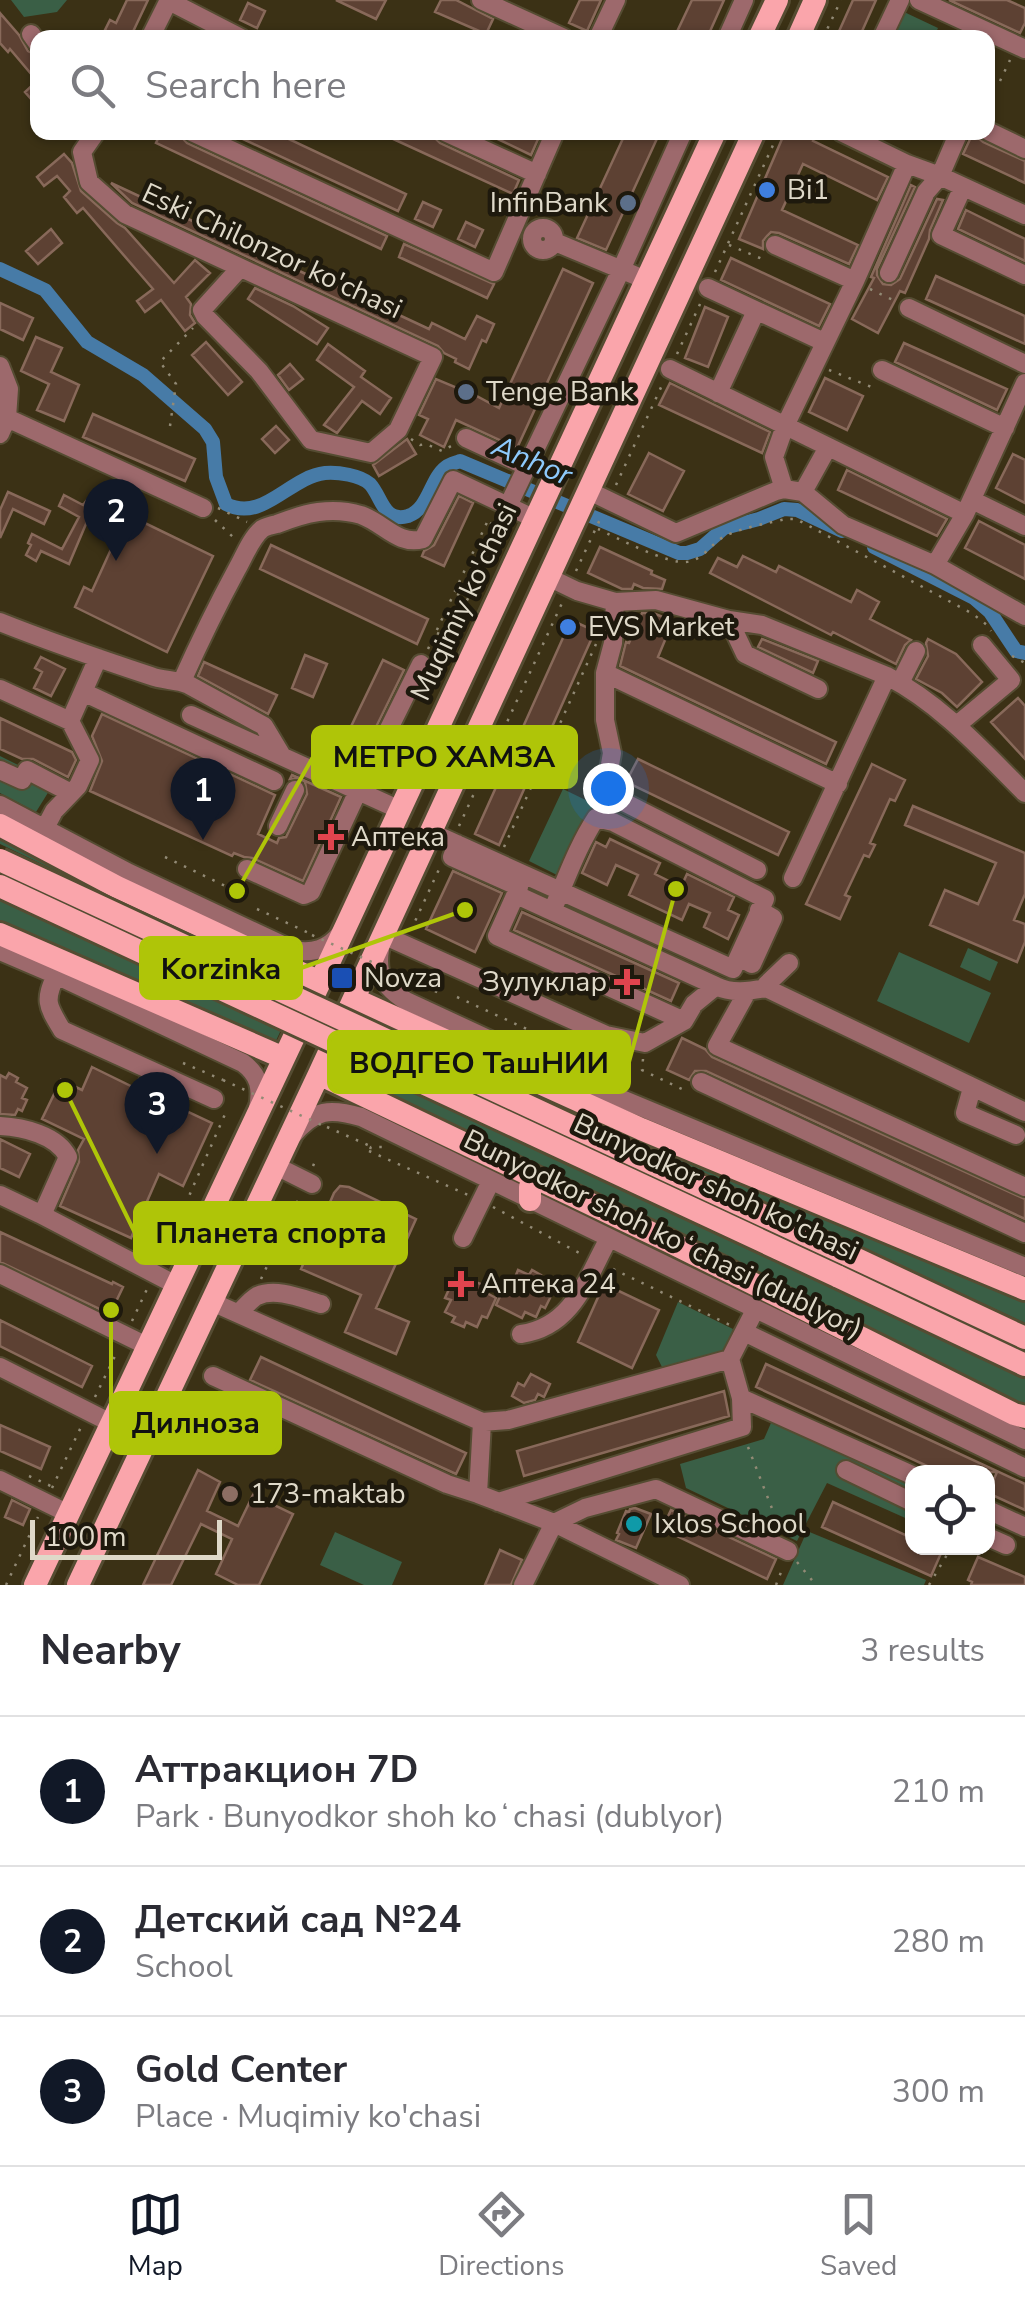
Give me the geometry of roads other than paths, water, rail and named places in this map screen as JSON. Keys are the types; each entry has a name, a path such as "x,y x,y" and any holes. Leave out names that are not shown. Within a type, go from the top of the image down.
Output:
{"main road":[{"path":"802,30 816,0"},
{"path":"763,30 774,6"},
{"name":"Muqimiy ko'chasi","path":"35,1585 711,140"},
{"path":"78,1585 354,999 393,940 446,839 548,577 569,530 597,499 750,140"},
{"path":"697,171 718,169 730,186"},
{"path":"0,825 84,859 320,982"},
{"name":"Bunyodkor shoh ko'chasi","path":"0,860 1025,1338"},
{"name":"Bunyodkor shoh ko'chasi","path":"0,886 1025,1365"},
{"path":"0,934 284,1058"},
{"path":"354,999 641,1130 1025,1289"},
{"path":"320,1074 535,1190 1025,1418"},
{"path":"158,1323 180,1322 194,1340"}],"street":[{"path":"154,30 169,0 226,30"},
{"path":"481,0 547,30"},
{"path":"602,30 616,0"},
{"path":"731,30 744,0 774,6"},
{"path":"886,30 900,0"},
{"path":"919,0 984,30"},
{"path":"995,35 1021,47"},
{"path":"995,134 1025,149"},
{"name":"Eski Chilonzor ko'chasi","path":"90,140 82,152 89,182 125,214 433,357 398,430 370,453 310,440 260,371 204,316 202,310 240,268"},
{"path":"209,140 494,272 552,140"},
{"path":"463,140 537,174"},
{"path":"505,503 526,468 679,140"},
{"path":"858,140 1025,215"},
{"path":"890,273 926,192 940,176 956,140"},
{"path":"784,488 774,458 785,426 907,164"},
{"path":"962,187 942,235 1025,275"},
{"path":"529,235 538,250 548,250 555,242 646,280"},
{"path":"776,244 855,281"},
{"path":"708,288 824,342"},
{"path":"904,306 1025,364"},
{"path":"718,393 756,311"},
{"path":"0,366 9,388 2,421 210,508"},
{"path":"574,366 600,380"},
{"path":"670,369 828,447 968,507 1025,526"},
{"path":"882,370 1004,428"},
{"path":"934,565 968,507 1025,382"},
{"path":"466,438 526,468"},
{"path":"803,492 828,447"},
{"path":"182,681 224,575 262,529 306,512 353,513 371,518 404,541 414,542 424,539 451,480 536,517"},
{"path":"597,499 676,533 784,488 803,492 843,525 934,565 1025,616"},
{"path":"548,577 616,602 656,600 729,620 762,624 893,680 957,725 1025,793"},
{"path":"616,602 614,644 605,672 605,720 612,753 608,794 757,870"},
{"path":"729,620 745,654 818,689"},
{"path":"0,622 161,680 182,681 264,726 301,778 358,791 400,810"},
{"path":"957,725 1011,680 987,640"},
{"path":"792,878 893,680 916,651"},
{"path":"70,721 98,658"},
{"path":"247,869 308,895 421,664"},
{"path":"605,672 838,784"},
{"path":"0,689 70,721 90,760 78,786 44,828"},
{"path":"83,692 274,781"},
{"path":"191,715 282,756"},
{"path":"0,770 22,780 27,770 66,798"},
{"path":"278,826 301,778"},
{"path":"31,784 66,798"},
{"path":"0,804 44,828 84,859 293,950 310,952 325,948 344,929"},
{"path":"446,839 497,862 561,891 733,969 765,898 614,822 596,818 585,835 561,891 552,911"},
{"path":"446,839 452,856 520,888 498,936 684,1021"},
{"path":"521,897 724,990 747,992 766,988 1025,1112"},
{"path":"716,986 694,1004 684,1021 645,1042 606,1035 393,940 380,951 379,970 384,983 406,1002 581,1082 1025,1267"},
{"path":"0,951 243,1063 259,1082 255,1118"},
{"path":"766,988 789,962"},
{"path":"56,975 47,996 62,1030 220,1106"},
{"path":"747,992 716,1046 1025,1187"},
{"path":"581,1082 606,1035"},
{"path":"702,1082 1025,1233"},
{"path":"972,1088 965,1113 1016,1135"},
{"name":"Bunyodkor shoh koʻchasi (dublyor)","path":"280,1157 312,1117 324,1112 362,1117 492,1181 535,1190 609,1238 1025,1440"},
{"path":"0,1126 20,1127 61,1146 67,1153 42,1215"},
{"path":"280,1157 309,1183"},
{"path":"463,1238 492,1181"},
{"path":"0,1196 176,1284"},
{"path":"521,1334 548,1327 572,1306 609,1238"},
{"path":"0,1274 147,1346"},
{"path":"239,1313 262,1294 284,1294 322,1304"},
{"path":"212,1302 482,1422 508,1420 730,1358"},
{"path":"498,1502 742,1427 741,1398 730,1358 755,1310"},
{"path":"744,1332 1025,1468"},
{"path":"0,1367 111,1423"},
{"path":"212,1376 447,1484 554,1523 680,1585"},
{"path":"741,1398 905,1473"},
{"path":"478,1494 482,1422"},
{"path":"990,1465 1006,1432"},
{"path":"846,1470 905,1499"},
{"path":"0,1480 69,1514"},
{"path":"523,1585 554,1523 585,1508 656,1488 788,1551"},
{"path":"995,1513 1025,1527"},
{"path":"995,1540 1006,1545"}],"waterway":[{"name":"Anhor","path":"0,269 45,290 87,342 143,375 205,429 213,442 216,477 226,504 252,508 312,476 336,473 366,481 388,512 408,516 421,507 441,472 460,461 679,553 700,549 724,528 784,509 797,510 842,531"},
{"name":"Anhor","path":"874,547 974,598 990,612 1016,651 1025,653"}],"place":[{"name":"Bi1","path":"767,190"},
{"name":"InfinBank","path":"628,203"},
{"name":"Tenge Bank","path":"466,392"},
{"name":"Детский сад №24","path":"116,561"},
{"name":"EVS Market","path":"568,627"},
{"name":"Аптека","path":"331,837"},
{"name":"Аттракцион 7D","path":"203,840"},
{"name":"ВОДГЕО ТашНИИ","path":"676,889"},
{"name":"МЕТРО ХАМЗА","path":"237,891"},
{"name":"Korzinka","path":"465,910"},
{"name":"Novza","path":"342,978"},
{"name":"Зулуклар","path":"627,982"},
{"name":"Планета спорта","path":"65,1090"},
{"name":"Gold Center","path":"157,1154"},
{"name":"Аптека 24","path":"461,1284"},
{"name":"Дилноза","path":"111,1310"},
{"name":"173-maktab","path":"230,1494"},
{"name":"Ixlos School","path":"634,1524"}]}
